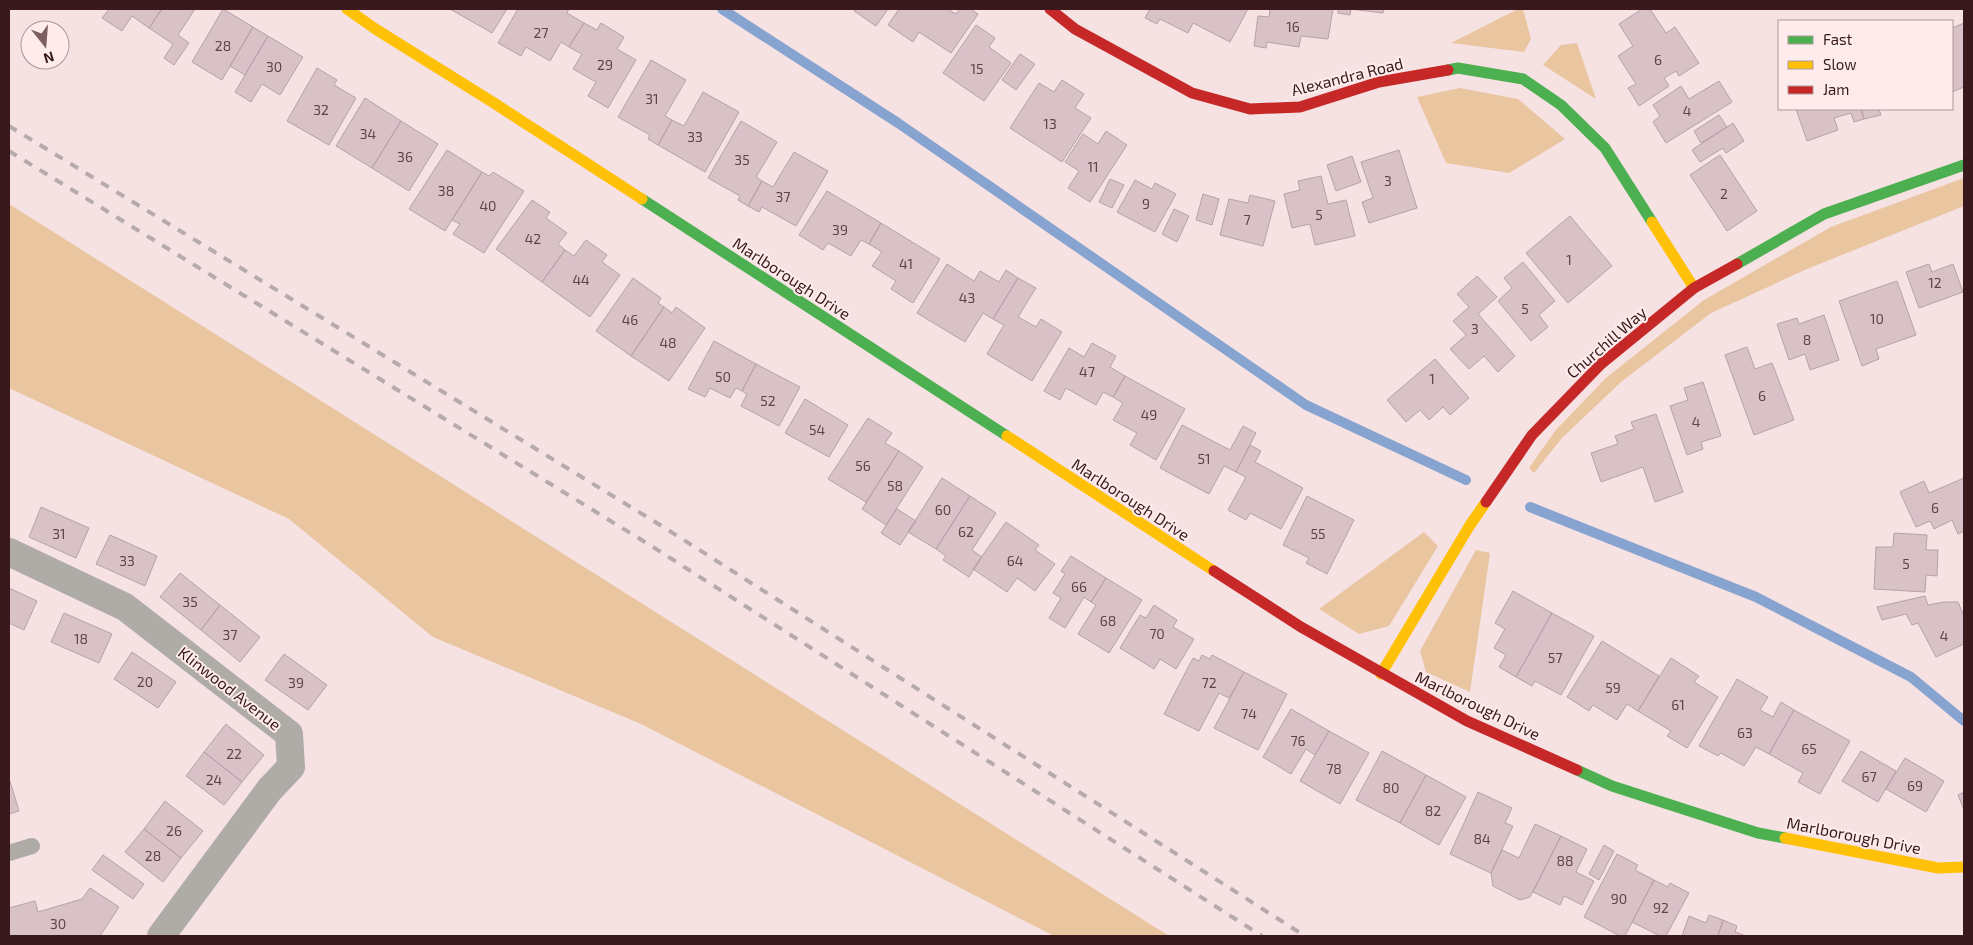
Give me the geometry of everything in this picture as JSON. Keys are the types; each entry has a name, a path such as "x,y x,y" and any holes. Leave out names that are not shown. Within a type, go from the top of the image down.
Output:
{"street":[{"name":"Marlborough Drive","path":"347,9 1300,627 1467,721 1612,786 1758,833 1938,868 1964,867"},
{"name":"Alexandra Road","path":"1050,9 1075,29 1192,93 1250,109 1300,107 1379,82 1458,68 1523,79 1562,105 1605,148 1694,288"},
{"name":"Churchill Way","path":"1381,674 1470,524 1532,435 1600,364 1694,288 1824,214 1964,165"},
{"name":"Klinwood Avenue","path":"9,552 125,607 289,734 291,767 270,789 161,936"}],"lane":[{"path":"9,853 32,846"}],"shaded area":[{"path":"1518,9 1523,9 1531,39 1524,52 1451,43"},
{"path":"1577,43 1596,99 1543,65 1561,45"},
{"path":"1460,88 1518,99 1565,139 1509,173 1446,163 1417,97"},
{"path":"1964,178 1964,206 1807,269 1711,313 1621,382 1562,438 1534,473 1529,468 1555,431 1606,378 1704,300 1831,227"},
{"path":"9,204 1169,936 1054,936 641,724 433,637 289,519 9,388"},
{"path":"1424,532 1438,546 1389,626 1359,634 1319,609"},
{"path":"1476,550 1490,553 1470,692 1426,672 1420,651"}],"building":[{"path":"109,9 162,9 149,28 132,16 122,31 102,18"},
{"path":"162,9 195,9 178,35 189,43 174,65 164,58 173,44 149,28"},
{"path":"223,9 253,27 222,80 192,62"},
{"path":"450,9 507,9 492,33"},
{"path":"518,9 569,9 567,13 584,23 569,47 561,42 550,61 526,47 521,56 498,43"},
{"path":"855,9 888,9 876,26 854,11"},
{"path":"899,9 947,9 956,14 960,9 970,9 978,14 951,53 919,32 913,42 888,25"},
{"path":"1150,9 1248,9 1230,42 1193,23 1188,33 1160,19 1157,24 1145,18"},
{"path":"1270,9 1333,9 1328,39 1301,36 1299,47 1267,42 1266,48 1254,46 1258,16 1269,17"},
{"path":"1338,9 1351,9 1350,15 1338,13"},
{"path":"1351,9 1384,9 1383,13"},
{"path":"1642,9 1650,9 1666,33 1675,27 1699,63 1679,76 1676,71 1664,78 1669,86 1639,106 1628,88 1636,84 1618,56 1633,46 1619,24"},
{"path":"584,23 597,30 601,23 624,37 617,49 636,60 608,108 588,96 596,82 573,69 582,54 569,47"},
{"path":"1964,23 1964,87 1953,92 1953,28"},
{"path":"976,25 995,38 989,47 1011,63 984,101 943,73"},
{"path":"253,27 268,36 245,75 230,66"},
{"path":"268,36 303,57 280,95 262,84 251,102 235,92"},
{"path":"1020,54 1035,64 1016,90 1002,80"},
{"path":"651,60 686,80 665,116 672,120 658,145 648,139 650,135 618,117"},
{"path":"317,68 337,80 334,85 356,98 329,145 287,121"},
{"path":"1062,80 1084,94 1075,108 1091,118 1062,162 1010,128 1039,83 1054,92"},
{"path":"1719,81 1732,102 1666,143 1653,122 1660,116 1653,105 1681,86 1689,99"},
{"path":"703,92 739,112 705,172 658,145 672,120 684,126"},
{"path":"365,98 401,121 372,168 336,146"},
{"path":"1796,110 1861,110 1864,119 1854,122 1851,113 1834,118 1838,130 1807,141"},
{"path":"1861,110 1879,110 1881,115 1864,119"},
{"path":"1719,115 1727,127 1701,143 1694,131"},
{"path":"401,121 438,144 409,191 372,168"},
{"path":"741,121 777,142 756,177 762,181 748,206 738,200 740,196 708,178"},
{"path":"1733,123 1744,141 1726,153 1723,148 1700,162 1692,150"},
{"path":"1106,131 1127,145 1090,202 1068,188 1079,171 1065,162 1083,134 1098,144"},
{"path":"447,150 482,172 445,231 409,209"},
{"path":"1399,150 1417,208 1369,223 1362,202 1373,198 1361,162"},
{"path":"794,152 828,171 796,226 762,207 759,212 748,206 762,181 773,187"},
{"path":"1720,155 1757,211 1727,231 1690,175"},
{"path":"1352,156 1361,182 1336,191 1327,165"},
{"path":"482,172 489,176 493,172 524,191 484,253 453,234 460,224 452,220"},
{"path":"1321,176 1328,204 1346,200 1355,236 1315,245 1310,224 1292,228 1284,194 1300,190 1298,181"},
{"path":"1110,179 1124,185 1112,208 1099,202"},
{"path":"1135,180 1152,189 1155,183 1176,194 1155,232 1117,212"},
{"path":"827,191 881,223 869,244 861,240 851,256 828,243 823,250 799,235"},
{"path":"1203,194 1219,199 1212,225 1196,220"},
{"path":"1250,195 1275,201 1263,246 1220,235 1229,199 1248,203"},
{"path":"532,200 550,212 546,218 567,233 558,244 565,250 542,282 496,249"},
{"path":"1174,209 1189,216 1177,242 1162,234"},
{"path":"1570,216 1612,266 1568,303 1526,253"},
{"path":"881,223 940,259 913,303 891,289 896,281 872,266 882,252 869,244"},
{"path":"586,240 607,255 602,262 620,275 590,317 542,282 565,250 574,256"},
{"path":"1523,262 1555,301 1539,315 1548,327 1531,341 1498,301 1512,288 1504,278"},
{"path":"947,264 974,281 980,271 999,282 1006,270 1018,278 993,319 983,313 965,342 917,313"},
{"path":"1929,264 1932,272 1953,264 1963,292 1919,308 1906,272"},
{"path":"1477,276 1497,297 1478,314 1515,356 1498,372 1484,356 1469,369 1450,349 1466,335 1453,321 1469,307 1457,294"},
{"path":"633,278 661,298 658,303 664,307 631,356 596,331"},
{"path":"1018,278 1036,288 1018,317 1036,327 1041,319 1062,332 1032,381 987,354 1004,325 993,319"},
{"path":"1897,281 1916,335 1876,349 1879,359 1862,366 1839,301"},
{"path":"664,307 672,313 676,307 705,328 669,381 631,356"},
{"path":"1824,315 1839,360 1810,370 1805,354 1789,360 1777,324 1797,318 1799,324"},
{"path":"714,341 756,364 742,391 736,388 730,398 710,388 705,397 688,389"},
{"path":"1092,343 1116,356 1110,367 1125,376 1113,397 1103,392 1096,405 1066,388 1060,400 1044,391 1069,348 1084,357"},
{"path":"1747,347 1755,369 1772,363 1794,420 1754,435 1725,355"},
{"path":"1435,359 1469,398 1450,415 1443,407 1429,420 1420,410 1406,422 1387,400"},
{"path":"756,364 800,387 779,426 741,406 747,394 742,391"},
{"path":"1125,376 1185,409 1156,460 1130,445 1137,433 1113,420 1123,403 1113,397"},
{"path":"1703,382 1721,436 1701,442 1703,449 1687,455 1670,406 1688,400 1684,388"},
{"path":"805,399 848,425 829,457 785,433"},
{"path":"1656,414 1683,492 1655,502 1643,467 1601,482 1591,453 1618,444 1615,436 1634,429 1631,422"},
{"path":"868,418 892,433 885,443 899,451 866,502 828,479"},
{"path":"1182,425 1230,450 1243,426 1256,433 1236,472 1224,466 1209,494 1160,468"},
{"path":"1250,445 1261,451 1255,462 1303,488 1281,529 1250,513 1246,520 1228,510 1246,477 1236,472"},
{"path":"899,451 923,467 886,525 862,509"},
{"path":"942,478 970,496 936,549 908,532"},
{"path":"1964,478 1964,531 1958,534 1952,520 1934,529 1930,521 1916,527 1900,492 1924,481 1929,493"},
{"path":"970,496 996,513 972,550 982,557 969,577 943,560 946,556 936,549"},
{"path":"1307,496 1354,520 1327,574 1306,563 1309,558 1283,545"},
{"path":"41,507 89,528 76,558 29,537"},
{"path":"897,509 916,521 900,545 881,533"},
{"path":"1006,522 1039,545 1035,550 1055,564 1035,591 1017,578 1007,592 973,569"},
{"path":"1894,533 1927,535 1926,550 1938,550 1937,576 1926,575 1925,592 1874,589 1876,547 1893,547"},
{"path":"110,535 157,556 145,586 96,564"},
{"path":"1071,556 1106,578 1091,602 1084,597 1065,628 1049,618 1061,598 1053,593 1065,574 1061,571"},
{"path":"180,573 220,605 201,630 160,597"},
{"path":"1106,578 1142,600 1109,653 1078,634 1096,605 1091,602"},
{"path":"9,588 37,601 24,630 9,623"},
{"path":"1513,591 1552,613 1516,677 1499,667 1506,655 1494,648 1505,629 1495,623"},
{"path":"1925,596 1928,605 1958,602 1964,616 1964,644 1936,657 1918,623 1912,625 1906,614 1882,620 1877,607"},
{"path":"220,605 260,637 240,662 201,630"},
{"path":"1154,605 1177,620 1173,627 1194,639 1176,669 1160,659 1154,669 1120,648 1140,615 1146,618"},
{"path":"64,613 112,634 99,663 51,642"},
{"path":"1552,613 1594,636 1561,695 1535,681 1532,686 1516,677"},
{"path":"1602,641 1659,676 1638,711 1627,704 1617,720 1593,705 1589,711 1567,697"},
{"path":"132,652 176,682 158,708 114,679"},
{"path":"284,654 327,685 308,710 265,680"},
{"path":"1202,655 1210,659 1212,655 1244,672 1229,698 1219,693 1199,731 1164,714 1193,658 1199,661"},
{"path":"1671,658 1699,676 1694,682 1718,697 1687,748 1667,736 1671,731 1638,711"},
{"path":"1244,672 1287,694 1258,750 1214,728"},
{"path":"1737,679 1768,697 1760,710 1773,717 1781,702 1794,710 1769,754 1756,747 1744,766 1721,753 1718,756 1699,746"},
{"path":"1291,709 1329,731 1315,755 1306,749 1291,774 1263,757"},
{"path":"1794,710 1850,741 1820,794 1798,782 1803,773 1769,754"},
{"path":"226,724 264,755 242,782 204,752"},
{"path":"1329,731 1369,753 1340,804 1300,781"},
{"path":"1382,751 1426,775 1400,823 1356,800"},
{"path":"1861,751 1896,771 1878,802 1842,781"},
{"path":"204,752 242,782 224,805 186,776"},
{"path":"1905,758 1944,781 1926,812 1886,789"},
{"path":"1426,775 1466,797 1439,845 1400,823"},
{"path":"9,778 19,811 9,814"},
{"path":"1478,792 1512,808 1505,823 1513,826 1491,873 1450,854"},
{"path":"1964,792 1964,810 1958,795"},
{"path":"165,801 203,831 181,858 144,829"},
{"path":"1535,824 1561,836 1530,897 1520,900 1493,886 1491,873 1502,850 1519,858"},
{"path":"144,829 181,858 163,882 125,852"},
{"path":"1561,836 1587,849 1576,872 1594,881 1582,905 1564,896 1560,905 1533,892"},
{"path":"1604,845 1614,851 1599,880 1589,874"},
{"path":"1617,854 1638,865 1635,870 1654,880 1625,936 1620,936 1584,917"},
{"path":"103,855 144,884 133,899 92,870"},
{"path":"1654,880 1668,887 1670,883 1689,893 1666,936 1660,936 1632,922"},
{"path":"90,888 119,907 100,936 9,936 9,908 35,901 38,912 82,899"},
{"path":"1709,915 1723,920 1718,936 1682,936 1689,916 1706,923"},
{"path":"1723,920 1737,926 1735,932 1746,936 1718,936"}],"waterway":[{"path":"722,9 898,123 1306,405 1466,480"},
{"path":"1530,507 1756,597 1911,677 1964,721"}],"railway":[{"path":"9,126 665,528 1305,936"},
{"path":"9,151 653,547 1262,936"}],"traffic: fast":[{"path":"1448,70 1458,68 1523,79 1561,105 1605,148 1652,222"},
{"path":"1737,264 1824,214 1964,165"},
{"path":"642,199 1007,436"},
{"path":"1577,770 1612,786 1758,833 1785,838"}],"traffic: slow":[{"path":"347,9 642,199"},
{"path":"1652,222 1694,288"},
{"path":"1007,436 1214,571"},
{"path":"1381,674 1470,525 1486,502"},
{"path":"1785,838 1938,868 1964,867"}],"traffic: jam":[{"path":"1050,9 1075,29 1192,93 1250,109 1300,107 1379,82 1448,70"},
{"path":"1486,502 1532,435 1601,364 1694,288 1737,264"},
{"path":"1214,571 1301,627 1467,721 1577,770"}]}
